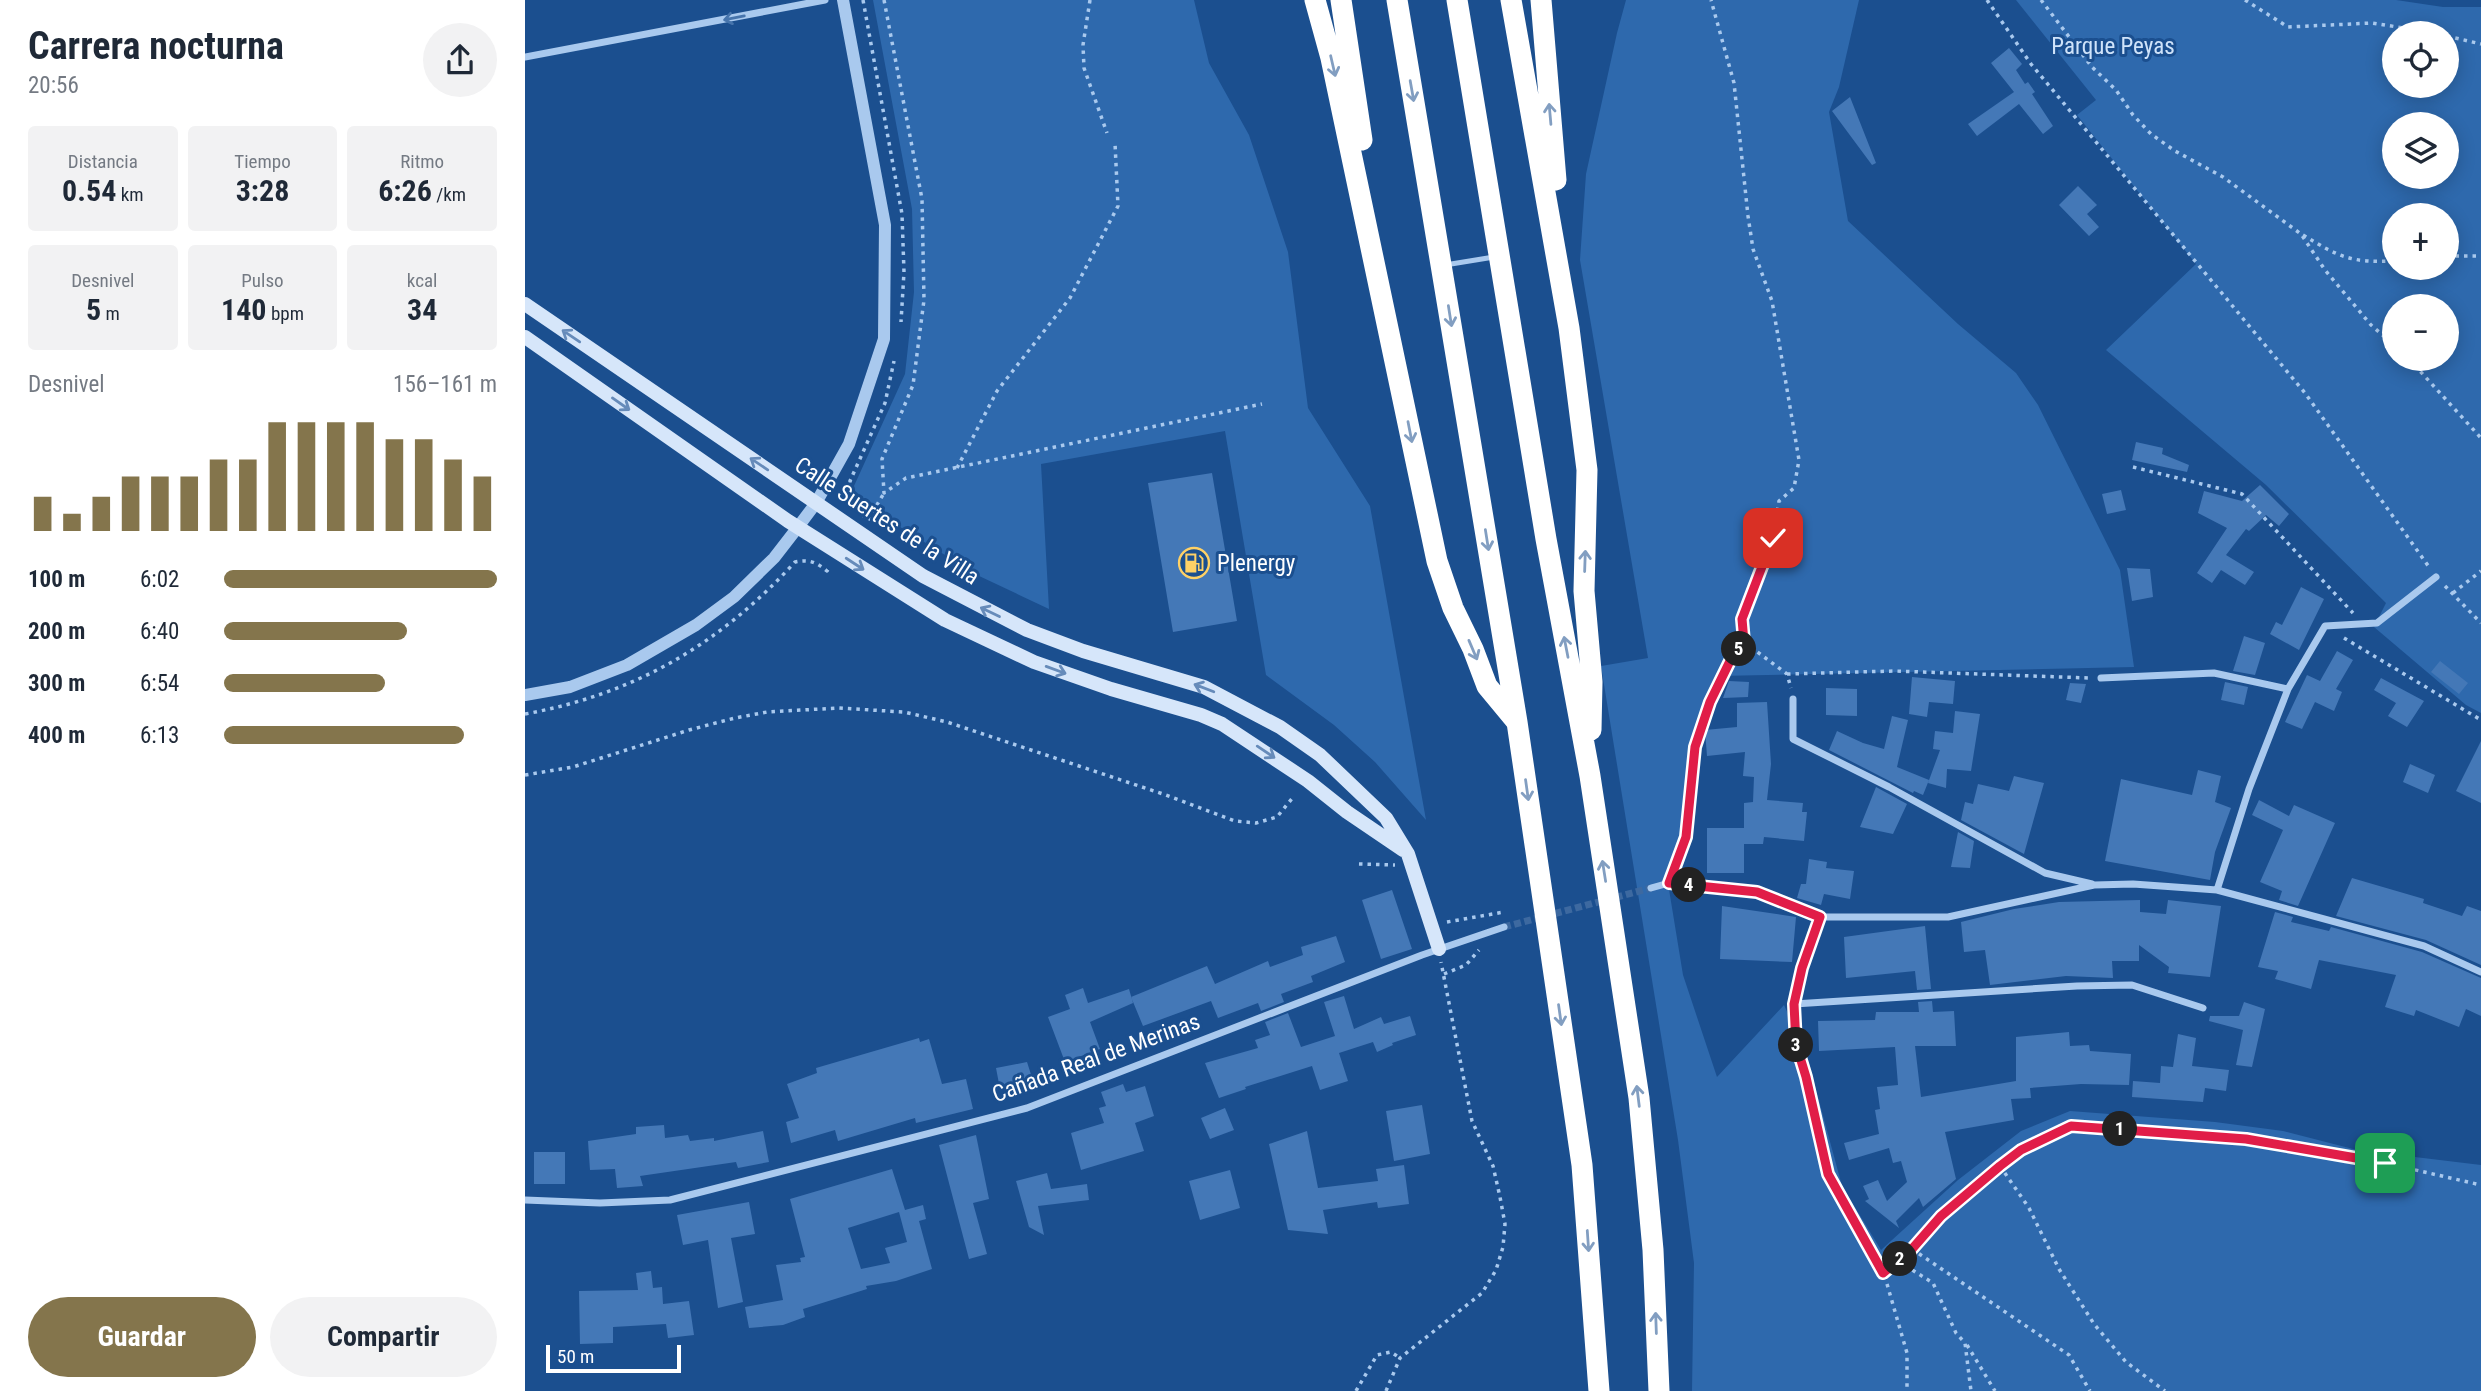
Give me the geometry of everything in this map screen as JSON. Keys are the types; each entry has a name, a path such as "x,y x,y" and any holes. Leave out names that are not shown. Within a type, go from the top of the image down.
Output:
{"highway":[{"path":"1315,0 1334,70 1437,561 1453,608 1487,686 1517,722"},
{"path":"1341,0 1404,402"},
{"path":"1397,0 1517,722 1582,1165 1599,1391"},
{"path":"1457,0 1546,539 1590,776 1639,1098 1653,1250 1659,1391"},
{"path":"1511,0 1569,328"},
{"path":"1541,0 1569,328 1587,470 1584,591 1592,682 1590,776"}],"main road":[{"name":"Calle Suertes de la Villa","path":"525,303 923,576 1027,630 1083,651 1204,687 1280,727 1320,755 1386,818 1408,854 1439,949"},
{"path":"525,337 798,527 893,589 976,636 1071,676 1201,715 1222,724 1308,781 1408,854"}],"street":[{"path":"525,57 825,0"},
{"path":"525,695 570,687 627,665 675,638 734,597 773,558 798,527 849,444 884,339 885,225 843,0"},
{"path":"2217,890 2249,789 2288,689 2325,626 2377,623 2436,578"},
{"path":"2101,678 2214,673 2288,689"},
{"path":"1793,699 1793,738 2045,873 2094,885"},
{"path":"1651,888 1669,883 1757,892 1820,917 1948,917 2094,885 2133,884 2217,890 2424,946 2481,972"},
{"path":"1820,917 1802,968 1794,1004 1796,1044 1828,1174 1883,1273"},
{"name":"Cañada Real de Merinas","path":"525,1200 600,1203 670,1200 1027,1108 1439,949 1504,927"},
{"path":"1794,1004 2132,985 2203,1008"}],"lane":[{"path":"1442,265 1499,256"}],"path":[{"path":"884,0 922,199 924,300 913,385 882,459 884,493"},
{"path":"1090,0 1083,45 1084,68 1107,133"},
{"path":"1669,883 1686,837 1695,747 1710,702 1731,659 1744,642 1742,619 1773,538 1779,501 1794,488 1799,460 1772,301 1753,249 1734,83 1711,0"},
{"path":"1987,0 2031,64 2305,393 2436,578 2481,623"},
{"path":"2041,0 2092,67 2116,90 2133,115 2151,134 2175,152 2223,177 2301,234 2337,256 2364,263 2382,262"},
{"path":"2245,0 2288,27 2382,25"},
{"path":"2459,39 2481,44"},
{"path":"956,468 997,391 1070,298 1118,206 1115,143"},
{"path":"2301,234 2325,270 2382,335"},
{"path":"2459,256 2481,256"},
{"path":"2420,371 2481,438"},
{"path":"868,520 884,493 906,478 1262,404"},
{"path":"2133,467 2242,494 2363,624"},
{"path":"2452,594 2481,571"},
{"path":"2325,626 2481,720"},
{"path":"1744,642 1787,674 1894,670 2101,678"},
{"path":"1787,674 1793,699"},
{"path":"525,775 573,767 735,718 767,712 838,709 904,712 947,722 1166,795 1235,821 1256,823 1277,817 1294,796"},
{"path":"1443,923 1504,912"},
{"path":"1443,974 1466,965 1476,951 1488,945"},
{"path":"1387,1391 1401,1358 1482,1293 1496,1270 1503,1247 1505,1224 1500,1197 1493,1167 1472,1121 1439,949"},
{"path":"1456,961 1458,968"},
{"path":"1907,1391 1907,1353 1883,1273 1912,1249 1941,1216 2000,1166 2021,1150 2071,1126 2246,1139 2385,1163 2481,1185"},
{"path":"2000,1166 2029,1208 2059,1269 2094,1324 2126,1362 2165,1391"},
{"path":"1912,1249 2069,1355 2090,1391"},
{"path":"1898,1261 1933,1283 1956,1333 1995,1391"},
{"path":"1965,1343 1971,1391"},
{"path":"1356,1391 1377,1355 1391,1352 1401,1358"}],"green space":[{"path":"873,0 1194,0 1209,63 1249,135 1288,252 1308,408 1370,506 1426,820 1375,762 1334,725 1266,675 1225,431 1041,464 1049,609 977,575 857,500 854,486 905,374 914,292 912,209"},
{"path":"1626,0 1859,0 1839,87 1829,112 1848,221 1958,324 2016,373 2038,405 2120,570 2134,667 1718,676 1691,738 1680,840 1666,871 1683,975 1717,1077 1784,1005 1806,1053 1842,1186 1881,1250 1958,1180 2021,1131 2070,1111 2215,1122 2283,1131 2357,1150 2481,1165 2481,1391 1692,1391 1694,1263 1678,1140 1601,666 1648,658 1580,260 1586,174"},
{"name":"Parque Peyas","path":"2016,0 2396,0 2443,7 2481,7 2481,713 2466,705 2374,627 2386,603 2266,485 2106,350 2196,264 2077,115 2096,100"}],"building":[{"path":"2009,48 2022,64 2016,70 2025,84 2028,82 2035,92 2032,94 2053,126 2043,134 2019,104 1977,136 1968,124 2014,92 1991,63"},
{"path":"1850,97 1876,163 1872,165 1832,111"},
{"path":"2078,186 2097,205 2087,214 2099,227 2089,236 2059,205"},
{"path":"2136,442 2163,448 2162,454 2189,465 2187,472 2132,460"},
{"path":"1212,473 1237,621 1173,632 1148,483"},
{"path":"2260,485 2289,514 2279,526 2266,515 2249,531 2246,529 2226,555 2254,572 2245,585 2221,570 2212,583 2197,573 2227,528 2198,513 2204,491 2242,501"},
{"path":"2121,490 2126,510 2107,514 2102,494"},
{"path":"2127,568 2150,569 2153,597 2132,601"},
{"path":"2301,587 2324,599 2299,650 2270,634 2276,622 2282,625"},
{"path":"2244,636 2265,643 2255,675 2233,671"},
{"path":"2337,651 2353,660 2336,689 2342,692 2334,711 2315,702 2302,729 2285,722 2307,675 2320,681"},
{"path":"2440,661 2468,683 2459,694 2431,672"},
{"path":"1912,677 1955,681 1953,704 1929,702 1927,717 1909,714"},
{"path":"2381,678 2424,701 2407,727 2388,716 2396,703 2374,690"},
{"path":"1729,681 1749,682 1748,697 1723,698"},
{"path":"2225,682 2248,687 2244,705 2221,700"},
{"path":"2070,683 2086,684 2081,703 2066,700"},
{"path":"1826,688 1857,689 1857,716 1826,715"},
{"path":"1767,702 1771,764 1767,800 1803,803 1802,812 1807,812 1804,841 1764,837 1763,844 1744,844 1744,873 1707,873 1707,828 1744,828 1744,803 1753,802 1754,777 1743,776 1745,752 1707,756 1705,730 1737,727 1737,703"},
{"path":"1955,711 1980,714 1971,771 1947,769 1946,788 1928,783 1940,750 1933,749 1935,731 1953,733"},
{"path":"1892,716 1908,720 1897,767 1929,780 1923,795 1914,791 1913,793 1829,750 1837,731 1884,749"},
{"path":"2481,741 2481,803 2456,791"},
{"path":"2410,764 2435,775 2428,793 2403,782"},
{"path":"2198,770 2221,776 2215,802 2231,808 2215,852 2210,880 2105,861 2121,779 2192,795"},
{"path":"2014,776 2044,783 2024,854 1961,820 1965,802 1973,804 1978,784 2009,791"},
{"path":"1876,787 1907,804 1893,834 1860,827"},
{"path":"2259,800 2289,816 2294,805 2335,823 2298,906 2279,900 2282,891 2260,882 2283,830 2252,815"},
{"path":"1958,832 1974,841 1970,868 1951,867"},
{"path":"1809,859 1827,862 1826,868 1854,871 1850,899 1824,894 1821,905 1797,898 1801,884 1806,884"},
{"path":"2352,878 2424,899 2423,903 2462,916 2467,906 2481,911 2481,965 2426,940 2336,916"},
{"path":"1392,890 1412,949 1381,959 1362,900"},
{"path":"2140,900 2140,912 2166,914 2168,900 2221,906 2210,977 2168,973 2169,967 2139,945 2139,961 2112,961 2113,978 2066,976 1990,985 1985,950 1964,952 1961,922 2014,909 2059,902"},
{"path":"1722,906 1796,917 1792,962 1720,959"},
{"path":"2275,912 2293,917 2291,922 2329,931 2331,927 2422,952 2481,978 2481,1016 2466,1009 2459,1027 2416,1010 2414,1016 2385,1007 2396,975 2319,960 2311,989 2275,979 2278,971 2258,967"},
{"path":"1925,926 1931,989 1917,990 1915,971 1846,978 1844,937"},
{"path":"1336,936 1345,962 1311,976 1313,982 1281,994 1284,1002 1261,1011 1258,1003 1218,1018 1211,1001 1143,1026 1131,997 1207,966 1215,984 1268,961 1270,967 1303,955 1301,947"},
{"path":"1083,988 1088,1003 1129,989 1133,1003 1090,1022 1100,1049 1065,1062 1048,1017 1070,1009 1065,995"},
{"path":"1344,996 1354,1029 1381,1017 1384,1024 1410,1016 1416,1035 1392,1043 1393,1045 1377,1052 1373,1042 1339,1053 1348,1081 1320,1090 1312,1066 1219,1098 1205,1063 1258,1048 1255,1040 1270,1035 1265,1022 1288,1013 1301,1047 1335,1036 1324,1002"},
{"path":"1932,1001 1933,1012 1954,1011 1956,1046 1915,1046 1921,1097 2016,1081 2016,1037 2069,1032 2070,1046 2089,1045 2090,1051 2131,1054 2129,1085 2081,1084 2030,1088 2031,1098 2011,1099 2014,1120 1945,1132 1956,1179 1923,1207 1919,1198 1896,1221 1899,1228 1865,1201 1869,1199 1863,1186 1878,1180 1887,1201 1907,1182 1901,1161 1893,1163 1889,1148 1849,1160 1844,1143 1879,1134 1875,1110 1880,1109 1877,1087 1898,1085 1895,1047 1819,1051 1818,1021 1875,1020 1876,1012 1919,1012 1918,1002"},
{"path":"2244,1002 2265,1009 2252,1067 2236,1065 2243,1030 2209,1021 2210,1016 2239,1016"},
{"path":"2178,1034 2196,1038 2192,1066 2229,1070 2226,1091 2205,1088 2203,1102 2132,1097 2133,1081 2160,1083 2161,1066 2173,1067"},
{"path":"919,1038 920,1042 929,1039 942,1084 966,1079 973,1109 916,1123 915,1118 838,1141 835,1130 791,1143 786,1122 799,1118 787,1084 817,1073 816,1068"},
{"path":"1027,1062 1036,1090 1007,1099 1005,1089 1000,1089 996,1068"},
{"path":"1123,1084 1126,1092 1145,1086 1154,1116 1135,1123 1144,1151 1081,1170 1071,1133 1104,1123 1099,1108 1106,1106 1101,1092"},
{"path":"1422,1105 1430,1154 1394,1161 1386,1111"},
{"path":"1225,1108 1234,1130 1210,1139 1201,1118"},
{"path":"664,1125 665,1138 688,1135 690,1141 714,1138 714,1141 763,1131 769,1162 738,1168 736,1162 640,1176 643,1186 617,1188 615,1169 590,1170 588,1141 636,1134 636,1127"},
{"path":"1307,1131 1318,1188 1378,1181 1376,1169 1404,1165 1409,1204 1378,1208 1377,1202 1323,1210 1328,1234 1288,1230 1269,1144"},
{"path":"976,1135 989,1199 973,1203 987,1254 969,1259 939,1145"},
{"path":"534,1152 565,1152 565,1184 534,1184"},
{"path":"892,1169 905,1210 923,1205 926,1219 919,1221 932,1269 896,1281 866,1286 867,1289 803,1309 805,1317 783,1325 749,1328 745,1307 783,1300 776,1265 801,1262 800,1258 805,1257 790,1199","holes":["899,1212 907,1242 885,1248 890,1263 861,1269 848,1228"]},
{"path":"1230,1170 1240,1208 1200,1220 1189,1181"},
{"path":"1047,1173 1051,1189 1087,1184 1089,1200 1038,1206 1044,1235 1029,1227 1016,1181"},
{"path":"749,1202 755,1234 731,1238 743,1302 718,1308 708,1240 683,1245 677,1215"},
{"path":"651,1271 653,1288 662,1287 663,1304 689,1301 694,1335 668,1338 666,1324 613,1327 613,1343 580,1344 579,1291 638,1290 636,1273"}],"tunnel":[{"path":"1504,927 1651,888"}],"place":[{"name":"Plenergy","path":"1194,563"}],"route":[{"path":"1773,538 1742,619 1744,642 1731,659 1710,702 1695,747 1686,837 1669,883 1757,892 1820,917 1802,968 1794,1004 1796,1044 1828,1174 1883,1273 1912,1249 1941,1216 2000,1166 2021,1150 2071,1126 2246,1139 2385,1163"}]}
